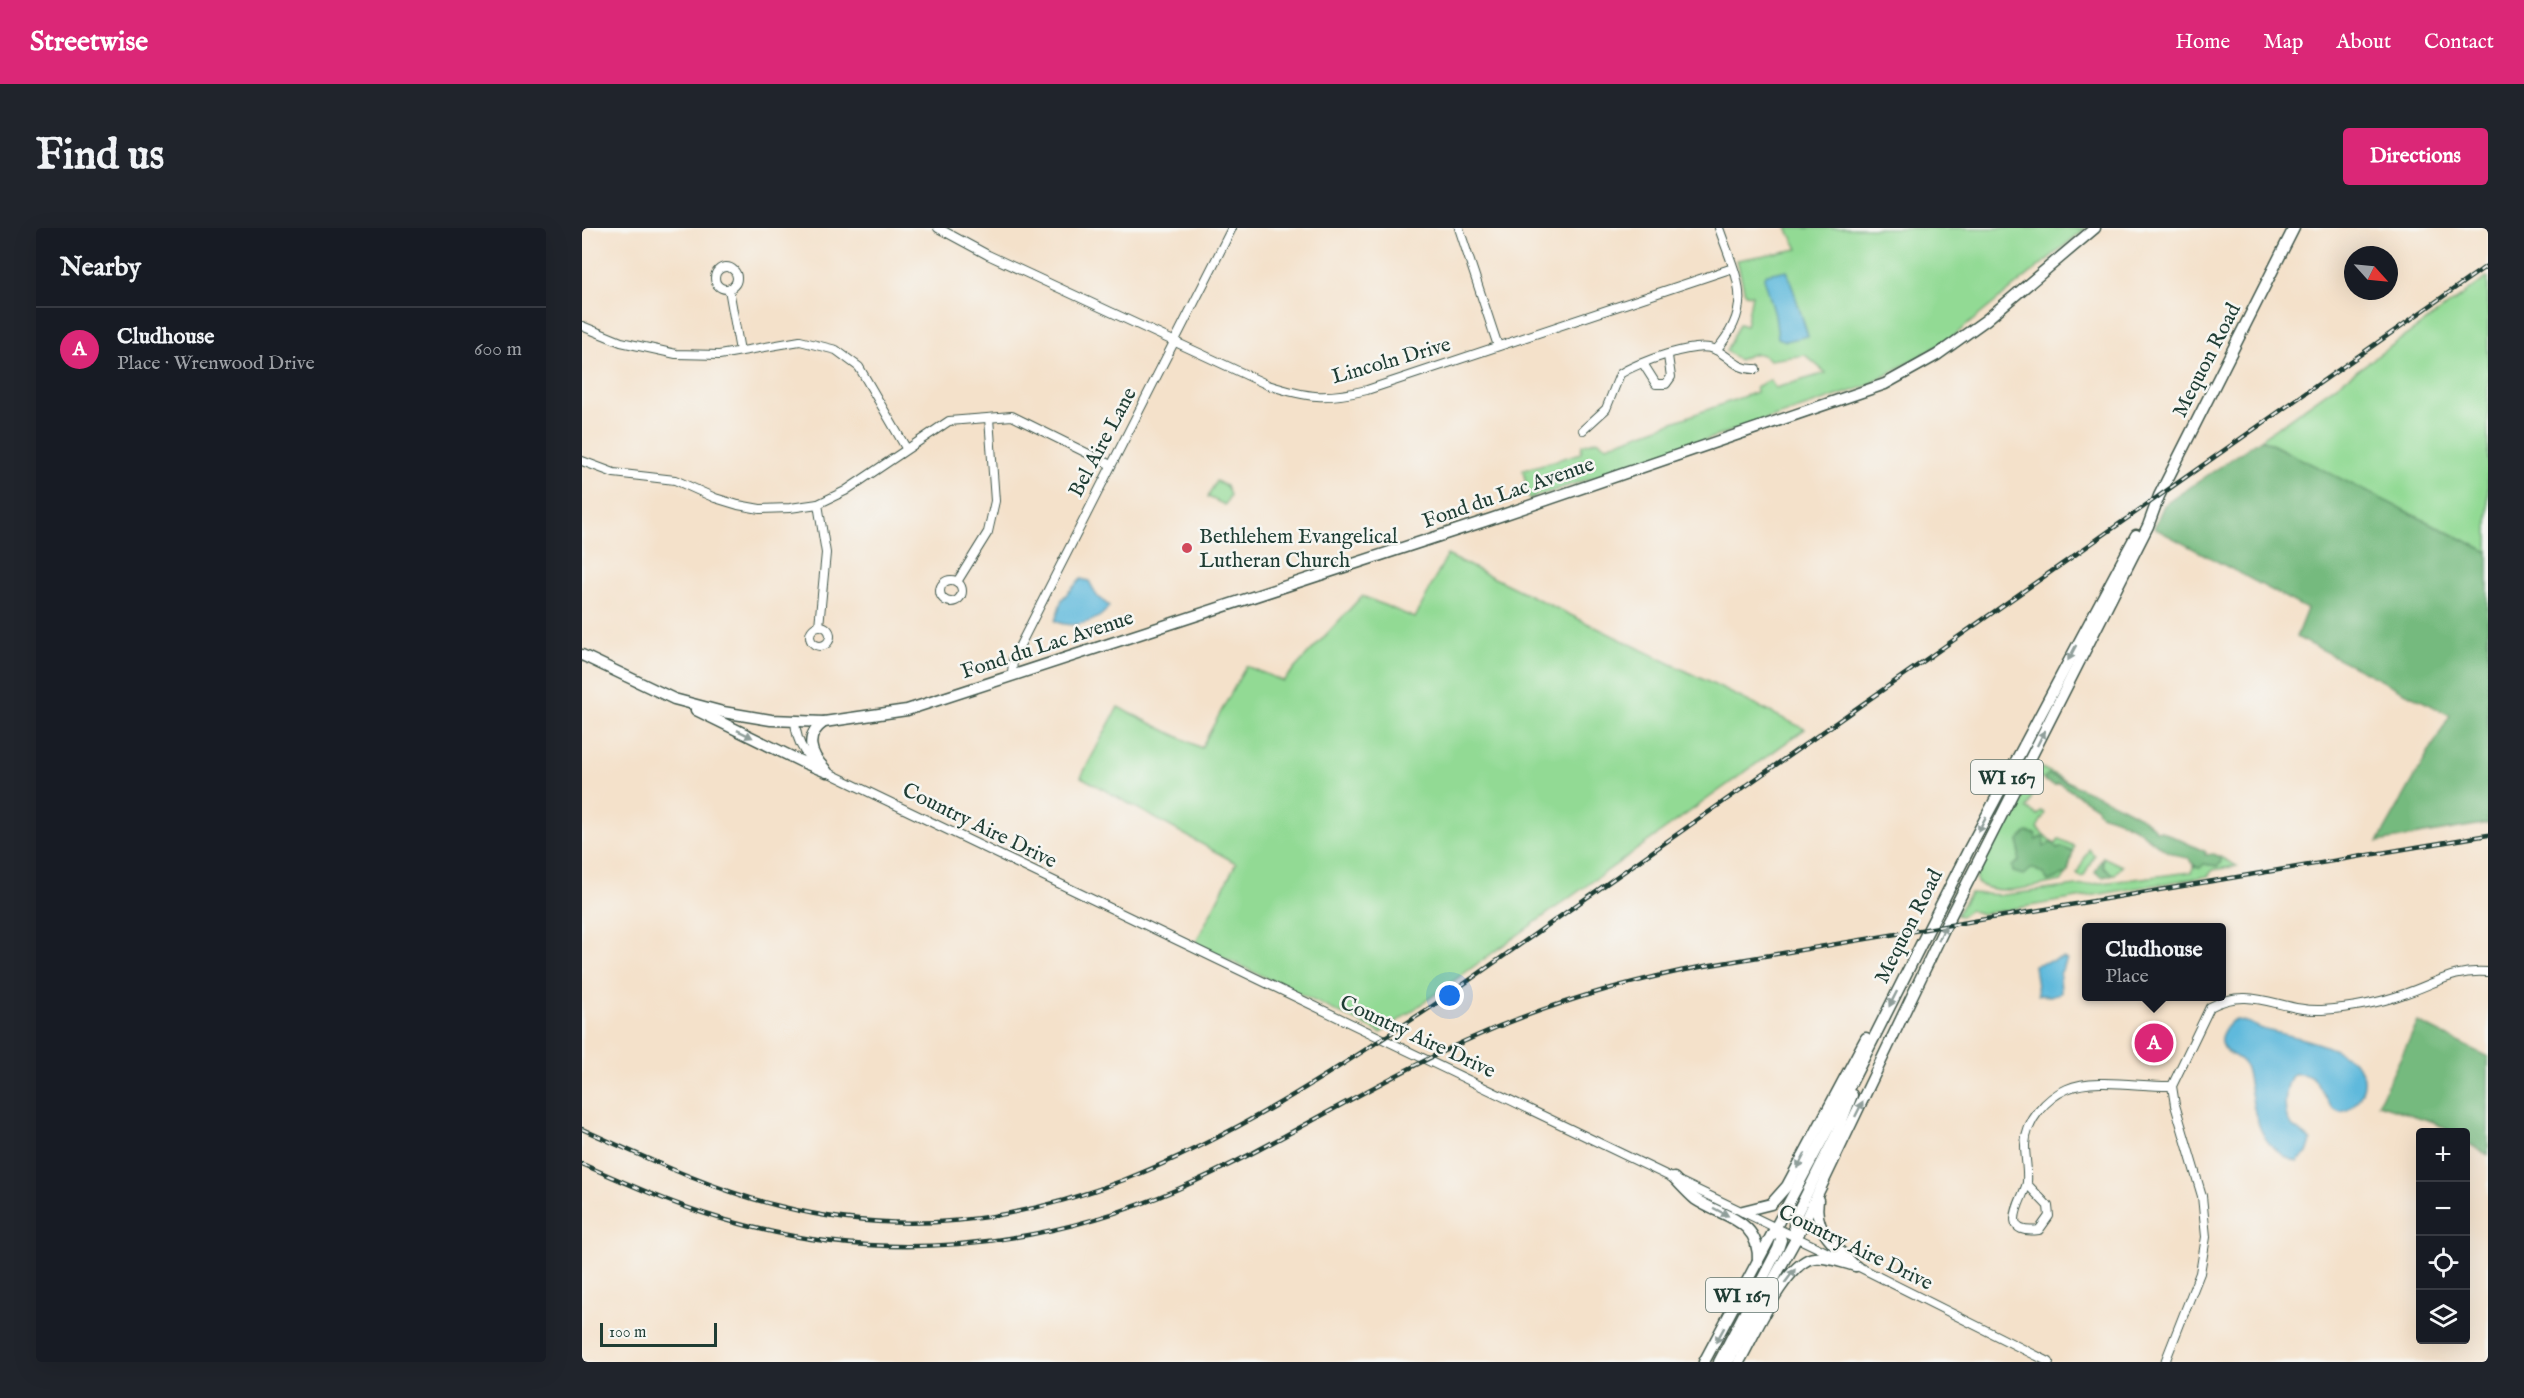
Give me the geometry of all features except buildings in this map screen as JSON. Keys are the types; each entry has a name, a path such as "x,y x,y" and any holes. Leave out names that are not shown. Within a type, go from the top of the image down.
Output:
{"main road":[{"name":"Fond du Lac Avenue","path":"582,654 674,699 723,712 795,722 824,722 907,710 1480,523 1885,384 1937,356 1986,320 2096,228"},
{"name":"Mequon Road","path":"1728,1362 1797,1237 1946,925 2148,526 2153,511 2294,228"},
{"name":"Mequon Road","path":"1704,1362 1758,1266 1882,1020 2084,631 2142,523 2153,511"},
{"path":"674,699 802,762 828,772"},
{"path":"824,722 814,732 810,747 812,754 828,772"},
{"path":"1743,1211 1762,1209 1779,1198 1847,1071 1869,1034 1882,1020"},
{"path":"1797,1237 1794,1226 1795,1217 1837,1133 1869,1047"},
{"path":"1674,1179 1695,1199 1742,1224 1751,1232 1758,1247 1758,1266"},
{"path":"1820,1190 1816,1209 1820,1228 1856,1266"},
{"path":"1719,1362 1779,1249 1780,1240 1777,1228"},
{"path":"1739,1362 1786,1279 1803,1261 1820,1258 1856,1266"}],"street":[{"name":"Lincoln Drive","path":"938,228 988,255 1268,385 1303,396 1333,398 1367,390 1733,268"},
{"name":"Bel Aire Lane","path":"1012,675 1013,659 1232,228"},
{"path":"1459,228 1498,346"},
{"path":"1716,350 1741,307 1741,292 1719,228"},
{"path":"729,289 740,351"},
{"path":"582,326 621,342 676,354 719,355 800,341 836,350 859,367 906,448"},
{"path":"1583,430 1603,414 1620,374 1644,364 1701,346 1716,350 1742,369 1756,369"},
{"path":"1644,364 1649,377 1656,384 1666,384 1671,377 1668,356"},
{"path":"582,461 614,473 675,480 715,498 738,505 760,509 818,504 872,475 906,448 949,421 1012,416 1111,465"},
{"path":"957,582 988,532 995,501 989,418"},
{"path":"818,504 826,553 819,626"},
{"name":"Country Aire Drive","path":"795,722 798,740 804,753 828,772 1797,1237 2049,1362"},
{"path":"2226,999 2239,996 2321,1010 2367,1004 2405,994 2430,981 2472,971 2488,972"},
{"path":"2165,1362 2200,1273 2205,1237 2202,1196 2175,1105 2172,1086 2210,1006 2220,1001"},
{"path":"2027,1184 2048,1206 2049,1216 2039,1230 2030,1231 2020,1227 2015,1218 2015,1207 2027,1184 2025,1142 2031,1125 2044,1104 2068,1089 2089,1084 2172,1086"}],"green space":[{"path":"1787,228 2086,228 1950,339 1867,386 1529,499 1523,470 1581,453 1582,445 1597,440 1607,446 1756,392 1756,387 1770,380 1775,388 1826,373 1805,355 1770,360 1762,355 1754,354 1739,360 1726,351 1739,324 1746,326 1752,295 1745,294 1737,260 1798,249"},
{"path":"2488,277 2488,552 2261,439"},
{"path":"2261,439 2488,552 2488,823 2378,842 2450,715 2296,637 2307,609 2154,528 2164,505"},
{"path":"1216,481 1226,486 1230,495 1225,505 1208,497"},
{"path":"1447,555 1805,729 1381,1033 1195,944 1236,863 1081,777 1118,707 1201,748 1246,666 1283,681 1362,596 1415,618"},
{"path":"2034,764 2073,784 2057,779 2045,781 2033,773"},
{"path":"2049,774 2124,808 2139,816 2156,831 2161,831 2206,852 2205,855 2214,854 2220,857 2221,862 2218,866 2204,864 2200,868 2196,867 2189,858 2167,851 2135,828 2100,814 2096,807 2059,783 2054,785 2045,781 2044,778"},
{"path":"2021,786 2027,786 2034,791 2027,809 2038,815 2041,811 2045,813 2037,828 2053,843 2056,844 2059,839 2074,846 2068,872 2062,881 2030,887 1997,890 1986,887 1977,883 1976,877"},
{"path":"2027,832 2036,834 2036,840 2044,836 2044,847 2052,842 2057,849 2062,847 2073,852 2067,874 2048,881 2044,875 2033,868 2023,875 2013,872 2012,866 2019,861 2019,840"},
{"path":"2089,849 2094,855 2084,876 2080,877 2077,873"},
{"path":"2103,857 2122,866 2114,875 2103,867"},
{"path":"2220,857 2237,866 2213,870 2208,876 1988,913 1979,914 1970,910 1961,916 1956,915 1970,893 2003,895 2191,872 2194,866 2199,868 2203,864 2218,866"},
{"path":"2102,858 2103,867 2114,875 2102,877 2095,872"},
{"path":"2418,1022 2488,1057 2488,1155 2470,1144 2470,1128 2444,1128 2434,1122 2378,1104"}],"water":[{"path":"1787,270 1808,336 1786,341 1778,338 1775,315 1764,278 1767,274"},
{"path":"1081,579 1089,581 1097,596 1109,606 1099,617 1085,623 1069,624 1055,621 1062,599"},
{"path":"2063,958 2067,960 2060,974 2061,993 2050,996 2038,995 2034,965"},
{"path":"2234,1020 2315,1042 2348,1057 2359,1067 2364,1079 2361,1094 2353,1106 2341,1112 2329,1104 2317,1083 2311,1078 2293,1074 2286,1092 2286,1115 2292,1126 2311,1141 2307,1153 2297,1162 2275,1150 2262,1133 2245,1066 2242,1061 2228,1053 2221,1043 2223,1033"}],"railway":[{"path":"582,1129 679,1172 753,1199 779,1206 871,1221 958,1220 1042,1206 1124,1180 1203,1145 1280,1103 1431,1007 2488,265"},
{"path":"582,1164 694,1210 789,1235 845,1243 901,1246 958,1244 1014,1237 1070,1226 1125,1210 1178,1189 1250,1154 1465,1041 1494,1028 1583,996 1705,966 2488,835"}],"place":[{"name":"Bethlehem Evangelical Lutheran Church","path":"1187,548"},
{"name":"Cludhouse","path":"2154,1043"}]}
